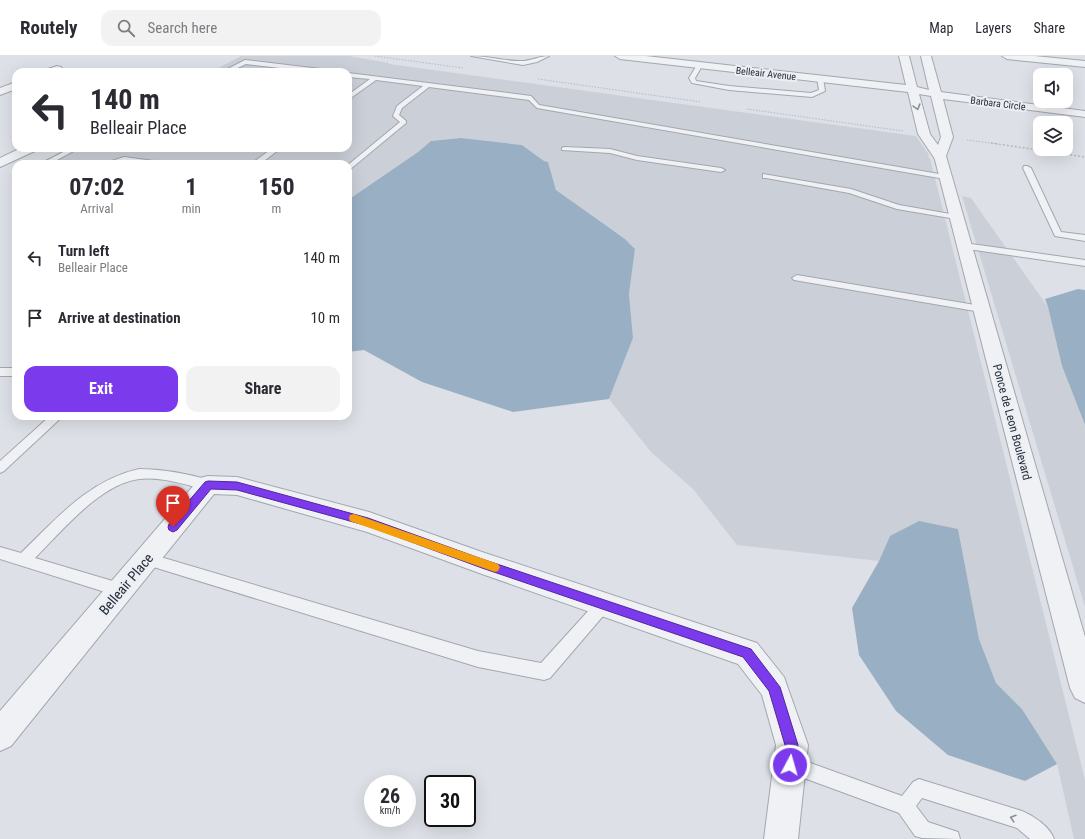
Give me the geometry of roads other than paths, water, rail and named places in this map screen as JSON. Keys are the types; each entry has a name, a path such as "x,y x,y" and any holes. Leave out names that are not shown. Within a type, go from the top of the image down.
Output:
{"street":[{"name":"Belleair Avenue","path":"620,56 912,89"},
{"path":"703,66 712,56"},
{"name":"Ponce de Leon Boulevard","path":"904,56 924,134 940,156 1085,688"},
{"path":"926,56 947,137 940,156"},
{"path":"1008,56 1085,64"},
{"path":"0,92 12,87"},
{"name":"Barbara Circle","path":"912,89 936,94 1085,114"},
{"path":"0,163 23,152"},
{"path":"208,485 237,486 368,522 482,563 747,653 774,687 792,745 781,839"},
{"name":"Belleair Place","path":"0,735 208,485"}],"lane":[{"path":"474,56 523,62 535,62 546,56"},
{"path":"233,68 245,62 295,68"},
{"path":"703,66 692,78 694,82 729,88 812,95 822,91 820,78"},
{"path":"352,75 531,98 537,106 945,177"},
{"path":"352,95 376,78"},
{"path":"352,166 404,122 396,116 399,107 428,85"},
{"path":"564,149 610,151 637,158 721,170"},
{"path":"52,160 68,152"},
{"path":"261,160 272,152"},
{"path":"121,160 131,160"},
{"path":"1027,168 1058,234 1085,238"},
{"path":"766,176 851,191 897,208 956,217"},
{"path":"964,246 1085,263"},
{"path":"797,278 981,309"},
{"path":"0,372 12,372"},
{"path":"0,468 53,420"},
{"path":"24,560 72,514 103,487 121,478 140,474 176,478 208,485"},
{"path":"0,553 121,590"},
{"path":"147,559 478,659 544,672 604,604"},
{"path":"790,765 905,806 922,829 951,839"},
{"path":"905,806 919,788 1022,820 1045,839"}],"water":[{"path":"461,138 522,145 544,161 548,162 556,190 625,239 635,249 629,294 633,338 609,399 513,412 422,382 364,350 352,352 352,197 418,152 431,141"},
{"path":"1078,289 1085,290 1085,425 1062,366 1045,299"},
{"path":"919,521 958,529 979,639 996,683 1022,709 1057,764 1025,781 948,755 896,711 859,655 852,608 879,561 890,536"}]}
